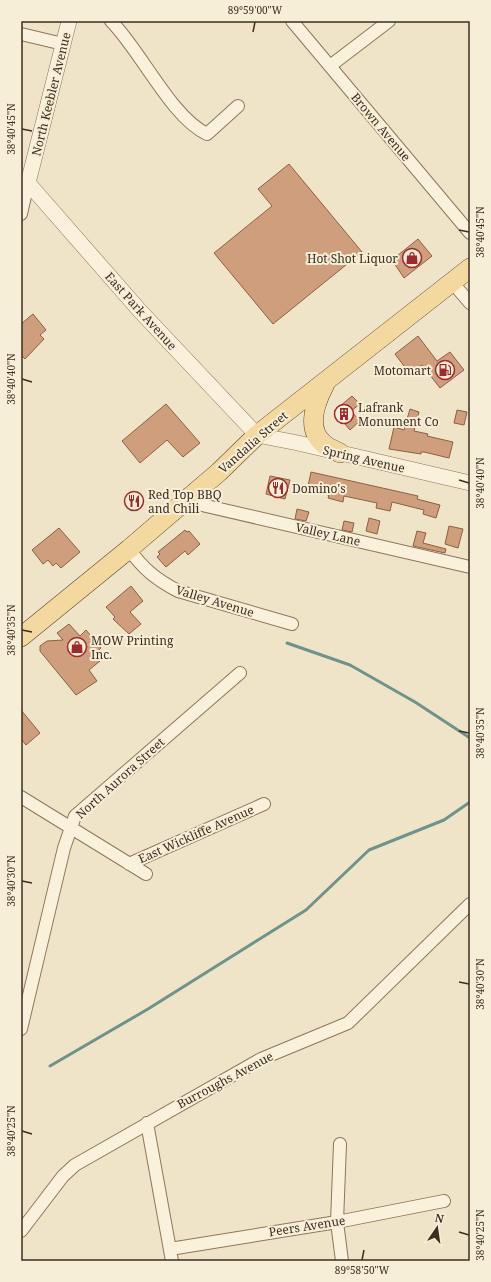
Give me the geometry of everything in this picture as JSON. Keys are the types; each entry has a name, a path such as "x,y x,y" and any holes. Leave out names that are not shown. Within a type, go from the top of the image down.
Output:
{"main road":[{"name":"Vandalia Street","path":"21,637 129,550 219,472 257,435 470,268"},
{"path":"326,382 318,398 314,417 315,432 324,444 340,453"}],"street":[{"name":"North Keebler Avenue","path":"21,212 69,21"},
{"path":"111,21 122,32 173,104 196,129 207,134 238,106"},
{"name":"Brown Avenue","path":"292,21 470,233"},
{"path":"330,66 389,21"},
{"path":"21,34 63,44"},
{"name":"East Park Avenue","path":"28,183 140,311 257,435"},
{"path":"452,282 470,303"},
{"name":"Spring Avenue","path":"257,435 470,484"},
{"name":"Valley Lane","path":"185,501 470,567"},
{"name":"Valley Avenue","path":"129,550 148,572 161,582 178,591 292,624"},
{"name":"North Aurora Street","path":"21,1029 70,827 75,816 240,673"},
{"name":"East Wickliffe Avenue","path":"21,797 146,874"},
{"name":"East Wickliffe Avenue","path":"129,864 264,804"},
{"name":"Burroughs Avenue","path":"21,1231 63,1176 75,1164 261,1059 348,1023 470,904"},
{"path":"147,1123 172,1261"},
{"path":"340,1144 337,1222 342,1261"},
{"name":"Peers Avenue","path":"170,1249 337,1222 444,1201"}],"building":[{"path":"289,164 362,252 273,324 214,253 272,206 258,189"},
{"name":"Hot Shot Liquor","path":"418,239 432,256 404,278 392,260"},
{"path":"33,314 46,330 40,335 44,339 25,359 21,355 21,324"},
{"path":"418,336 437,361 450,352 464,370 440,388 422,365 410,374 395,354"},
{"name":"Lafrank Monument Co","path":"352,396 360,404 351,411 360,421 350,430 334,411"},
{"path":"166,404 200,443 183,457 167,440 140,463 122,441"},
{"path":"410,409 419,412 414,431 428,434 427,436 453,442 449,458 424,452 421,452 421,454 389,449 394,427 404,430"},
{"path":"457,410 467,412 464,425 454,423"},
{"path":"311,472 418,496 417,499 440,505 436,518 423,514 424,510 392,502 390,511 376,508 377,503 344,496 343,502 328,498 329,495 307,491"},
{"path":"270,476 290,480 285,499 266,494"},
{"path":"297,509 309,512 306,521 295,519"},
{"path":"369,518 380,521 377,534 366,531"},
{"path":"344,521 354,523 352,532 342,530"},
{"path":"449,526 463,529 458,548 445,544"},
{"path":"59,528 80,552 61,568 56,563 53,566 48,560 43,564 32,550"},
{"path":"185,530 187,532 189,531 200,544 188,555 185,551 166,567 157,557 160,554 158,552"},
{"path":"417,531 426,533 423,543 446,549 445,553 413,546"},
{"path":"131,586 143,601 130,612 141,624 129,634 113,619 115,617 106,607"},
{"path":"69,624 80,636 86,630 101,648 95,654 100,661 89,670 97,681 76,695 40,651 40,646 47,641 63,640 57,633"},
{"path":"21,710 40,733 26,745 21,739"}],"waterway":[{"path":"287,643 350,665 415,702 470,738"},
{"path":"50,1066 148,1009 306,910 369,850 444,820 470,802"}],"place":[{"name":"Hot Shot Liquor","path":"412,258"},
{"name":"Motomart","path":"445,370"},
{"name":"Lafrank Monument Co","path":"344,414"},
{"name":"Domino's","path":"278,488"},
{"name":"Red Top BBQ and Chili","path":"134,501"},
{"name":"MOW Printing Inc.","path":"77,647"}]}
